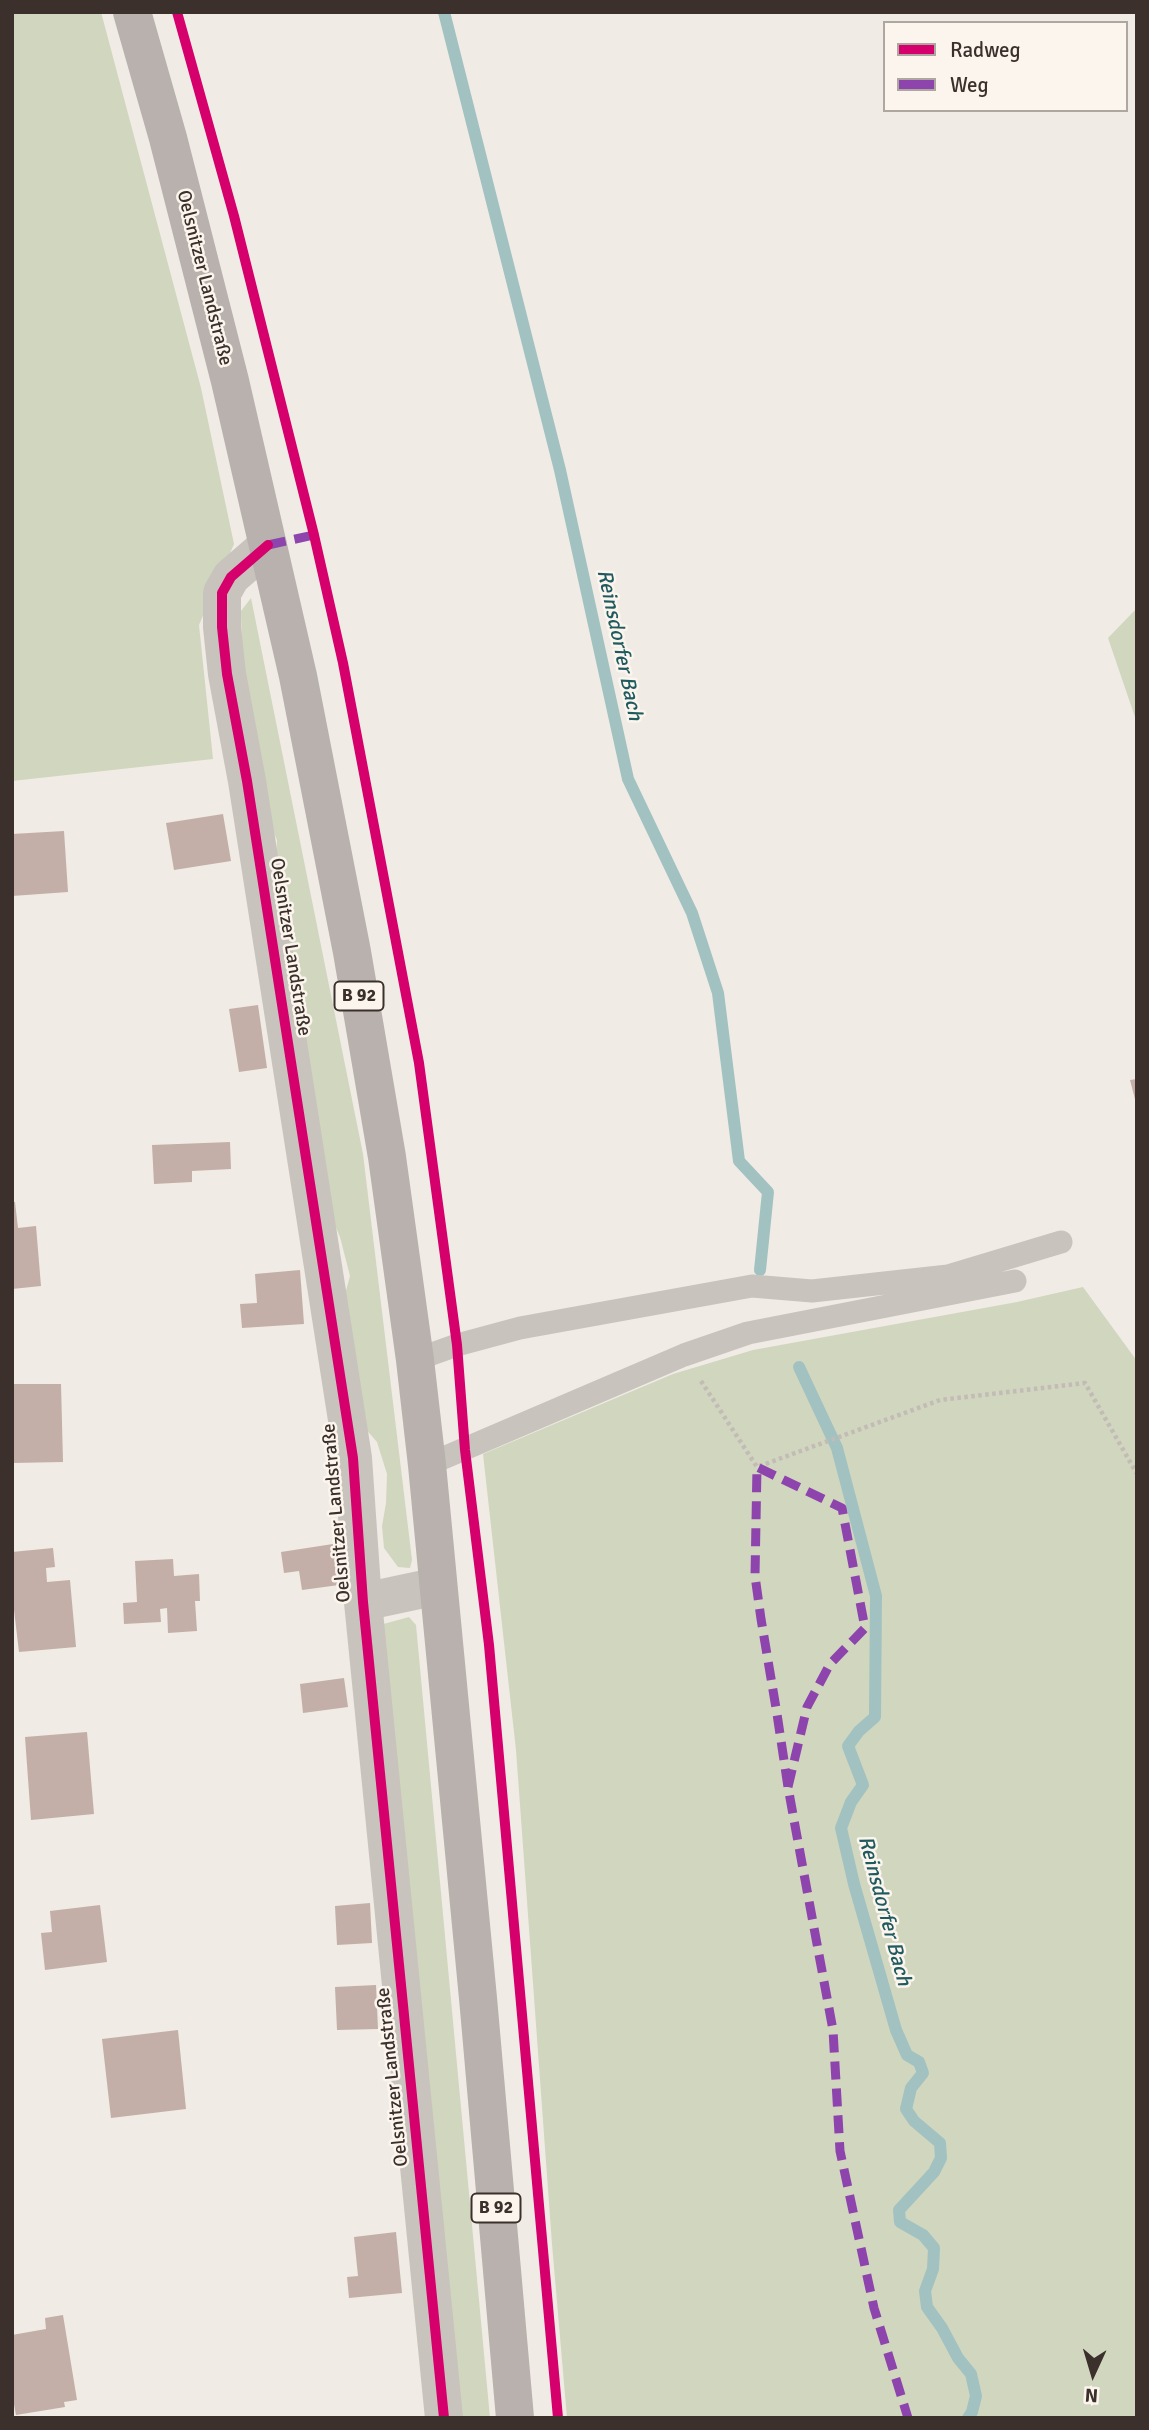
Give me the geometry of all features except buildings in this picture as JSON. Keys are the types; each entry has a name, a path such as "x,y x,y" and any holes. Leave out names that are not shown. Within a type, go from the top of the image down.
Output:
{"main road":[{"name":"Oelsnitzer Landstraße","path":"132,12 168,138 223,354 298,676 352,952 387,1157 427,1465 515,2418"}],"street":[{"name":"Oelsnitzer Landstraße","path":"268,545 231,577 226,585 222,593 222,627 354,1458 363,1602 444,2418"},
{"name":"Oelsnitzer Landstraße","path":"363,1602 438,1586"}],"lane":[{"path":"415,1360 457,1345 520,1328 752,1286 812,1291 948,1276 1061,1242"},
{"path":"427,1465 684,1355 748,1333 1015,1281"}],"path":[{"path":"684,1355 757,1468 940,1400 1085,1383 1137,1474"}],"green space":[{"path":"12,12 101,12 201,388 234,544 199,625 213,759 12,781"},
{"path":"251,598 363,1154 412,1560 410,1568 398,1567 384,1548 382,1526 387,1474 377,1442 363,1426 344,1298 350,1276 340,1237 324,1200 276,868 277,840 267,817 243,703 241,611"},
{"path":"1137,608 1137,723 1108,638"},
{"path":"1083,1287 1137,1361 1137,2418 567,2418 516,1750 483,1454 673,1374 753,1350 1017,1302"},
{"path":"409,1617 416,1625 490,2418 450,2418 380,1625"}],"waterway":[{"name":"Reinsdorfer Bach","path":"444,12 560,470 628,779 692,913 718,993 739,1161 768,1192 760,1270"},
{"name":"Reinsdorfer Bach","path":"799,1367 837,1448 876,1596 875,1717 859,1731 848,1746 863,1785 851,1802 841,1828 854,1884 896,2030 907,2055 919,2062 923,2073 911,2088 906,2109 914,2121 940,2143 941,2158 934,2172 899,2210 900,2222 923,2235 934,2248 933,2269 925,2291 927,2307 971,2374 976,2396 968,2418"}],"marked path":[{"path":"268,545 314,535"},
{"path":"788,1787 807,1707 830,1664 865,1628 842,1508 757,1467 755,1576 788,1787 833,2030 840,2151 874,2308 908,2418"}],"cycle path":[{"path":"177,12 234,216 314,535 343,663 419,1063 457,1345 465,1450 489,1645 558,2418"},
{"path":"268,545 231,577 222,593 222,627 227,674 247,781 353,1458 363,1602 444,2418"}]}
